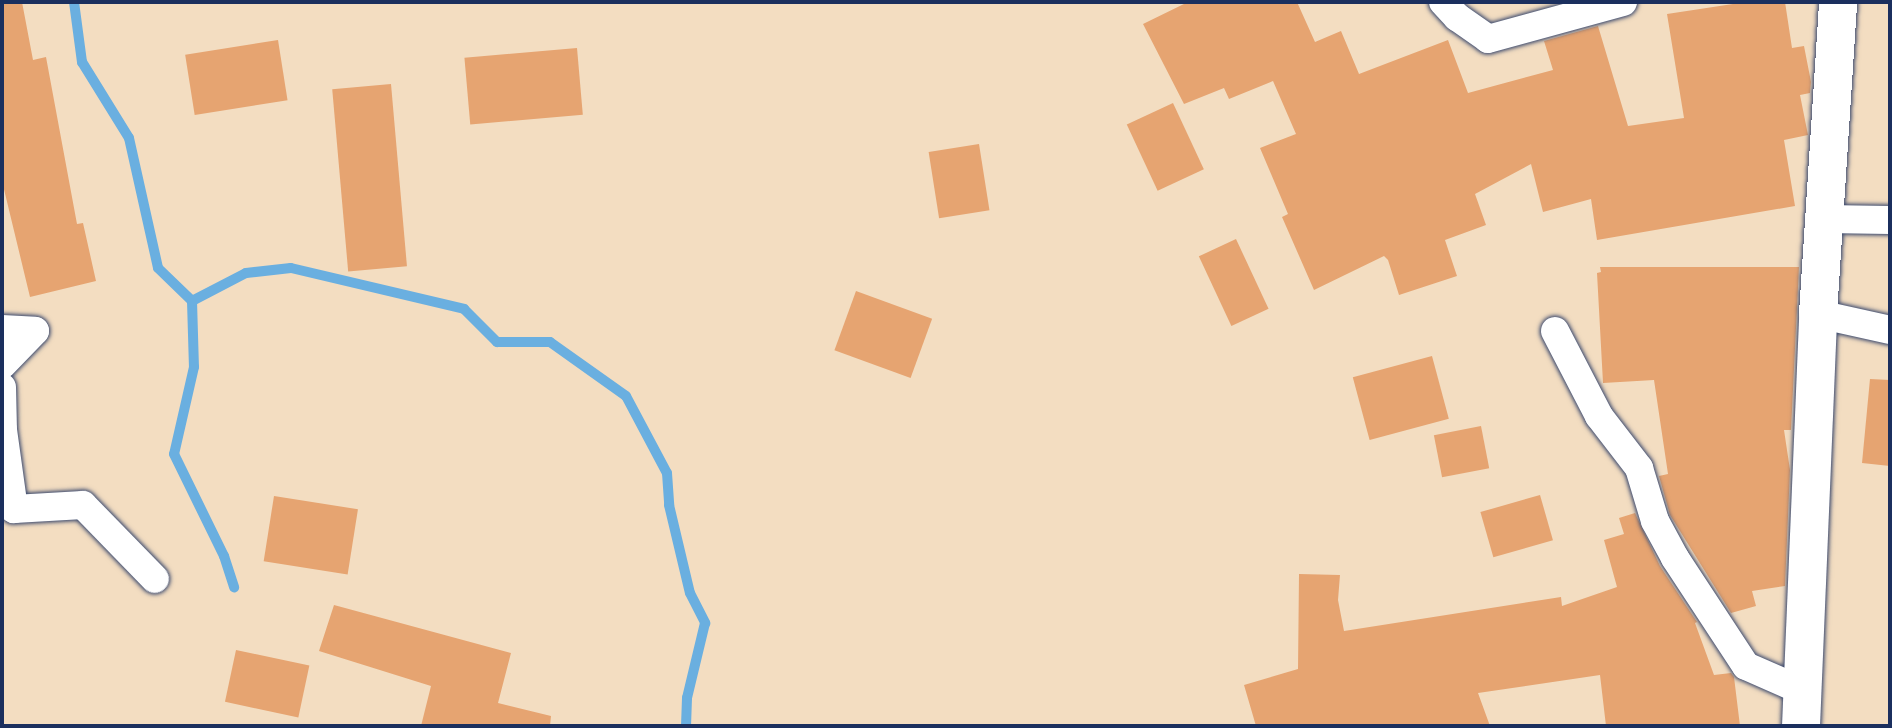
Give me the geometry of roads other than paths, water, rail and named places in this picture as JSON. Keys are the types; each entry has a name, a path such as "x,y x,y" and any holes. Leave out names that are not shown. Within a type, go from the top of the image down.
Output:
{"main road":[{"path":"1802,709 1818,314 1838,2"}],"street":[{"path":"1443,2 1457,17 1488,39 1623,2"},
{"path":"1824,219 1890,220"},
{"path":"1818,314 1890,330"},
{"path":"2,328 35,331 2,365"},
{"path":"1555,331 1599,416 1639,468 1655,522 1675,558 1746,666 1802,709"},
{"path":"2,387 3,430 14,509 83,505 155,579"}],"waterway":[{"path":"74,2 82,62 129,138 158,268 192,301 194,367 174,454 224,556 234,587"},
{"path":"192,301 246,273 291,268 464,309 497,342 550,342 626,396 667,473 669,505 690,593 705,623 687,698 686,726"}]}
